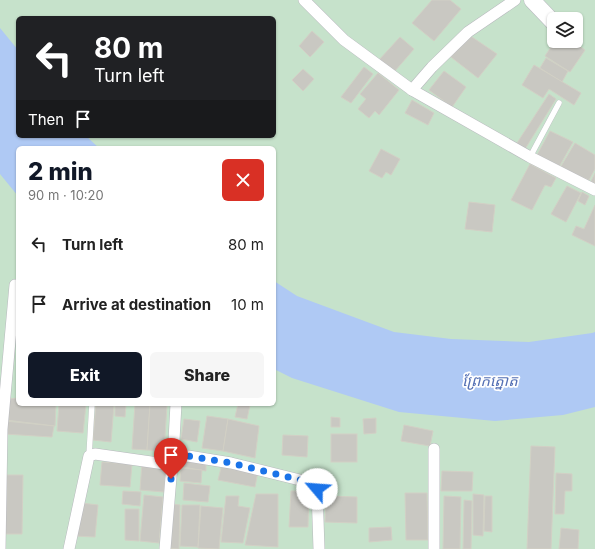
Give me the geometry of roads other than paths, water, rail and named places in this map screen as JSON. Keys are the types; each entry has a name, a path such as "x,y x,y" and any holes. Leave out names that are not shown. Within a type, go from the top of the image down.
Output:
{"street":[{"path":"304,0 344,40 412,90 530,157 595,190"},
{"path":"412,90 432,67 468,32 515,0"},
{"path":"532,0 547,16"},
{"path":"0,549 1,448 15,285"},
{"path":"166,549 176,406"},
{"path":"434,449 434,549"},
{"path":"69,549 89,456 95,454 173,461 188,456 231,463 312,483 317,489 319,549"}],"lane":[{"path":"530,157 559,103"},
{"path":"89,456 92,406"}],"water":[{"path":"0,28 16,48 16,138 88,138 97,146 16,146 16,194 0,174"},
{"name":"ព្រែកត្នោត","path":"276,282 297,296 394,332 451,339 529,342 595,332 595,407 563,415 495,421 399,412 292,378 276,370"}]}
